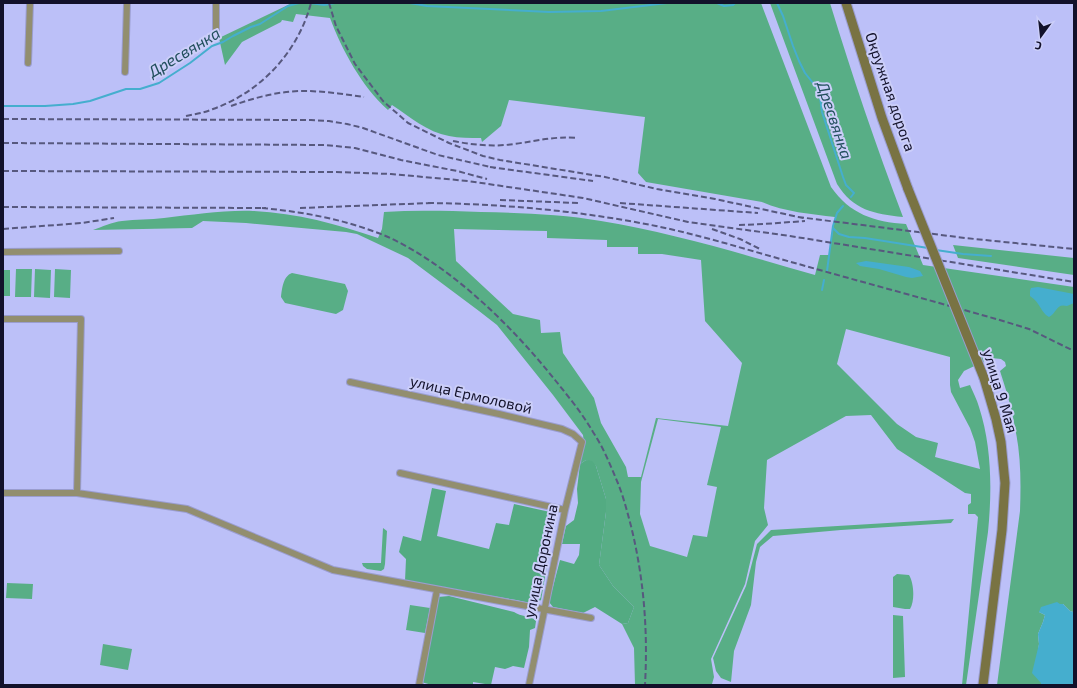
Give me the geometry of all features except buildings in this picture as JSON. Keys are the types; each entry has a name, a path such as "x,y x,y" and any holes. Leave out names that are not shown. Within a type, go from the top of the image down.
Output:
{"main road":[{"name":"Окружная дорога","path":"846,3 882,118 908,189"},
{"name":"улица 9 Мая","path":"908,189 984,378 1001,442 1005,483 1002,530 983,685"}],"street":[{"path":"28,63 30,3"},
{"path":"125,72 127,3"},
{"path":"216,3 216,32"},
{"path":"3,252 119,251"},
{"path":"3,319 80,319 77,493"},
{"name":"улица Ермоловой","path":"350,382 562,429 573,434 582,442"},
{"name":"улица Доронина","path":"529,685 565,510 582,442"},
{"path":"400,473 565,510"},
{"path":"3,493 77,493 187,509 333,570 591,618"},
{"path":"420,685 418,685 437,590"}],"green space":[{"path":"292,3 761,3 831,187 846,204 873,219 906,224 923,265 1074,287 1074,615 1073,612 1063,604 1039,612 1045,615 1038,634 1039,644 1037,658 1042,683 1041,685 997,685 1020,511 1020,480 1018,448 1014,421 1000,371 1006,366 1005,362 1001,359 991,358 964,371 958,380 960,388 970,385 979,407 989,453 990,469 988,532 966,685 962,685 978,517 975,514 968,514 968,505 971,503 971,494 965,493 897,449 871,415 846,416 767,460 764,508 768,525 755,541 745,584 711,659 714,677 712,684 635,685 634,648 622,624 628,623 634,607 613,586 599,565 606,512 606,499 596,466 586,460 580,464 584,443 583,435 497,325 408,258 357,234 246,223 203,221 192,228 93,230 111,223 122,221 159,219 219,212 253,211 285,214 316,220 378,238 382,229 384,212 444,211 541,214 586,219 655,232 709,245 815,275 820,255 829,255 835,217 798,212 762,202 646,182 638,173 645,117 509,100 501,126 482,142 481,138 453,137 433,131 419,124 392,105 388,110 379,101 361,79 340,43 330,18 296,14 293,22 282,20 281,22 242,42 225,65 219,38","holes":["454,229 547,231 547,238 607,240 607,247 638,247 638,254 662,254 701,260 705,321 742,363 728,426 656,418 641,477 628,477 626,467 601,423 594,398 563,353 560,332 541,333 540,320 513,314 456,261","846,329 950,357 951,392 970,428 975,442 980,469 935,457 938,443 916,437 897,424 837,364","658,419 721,427 707,485 717,487 707,537 693,535 687,557 650,546 640,514 641,482"]},
{"path":"770,3 830,3 883,164 903,217 874,212 857,205 843,193 837,184"},
{"path":"953,245 1074,258 1074,275 958,258"},
{"path":"16,269 32,269 31,297 15,297"},
{"path":"35,269 51,270 50,298 34,297"},
{"path":"55,269 71,270 70,298 54,297"},
{"path":"3,270 10,270 10,296 3,296"},
{"path":"292,273 345,284 348,291 343,310 336,314 285,303 281,297 283,287 285,280"},
{"path":"586,460 592,461 596,466 606,499 606,512 599,565 613,586 634,607 628,623 622,624 595,607 583,613 553,607 549,602 560,560 574,564 579,555 580,544 562,544 566,526 574,520 578,503 577,489 580,464"},
{"path":"432,488 446,491 437,536 489,549 496,523 509,525 514,504 550,512 555,519 541,600 534,604 405,581 406,559 399,552 403,536 421,541"},
{"path":"954,519 951,523 773,536 760,547 756,562 751,605 734,651 731,682 721,678 716,671 713,658 746,586 757,544 771,530"},
{"path":"383,528 387,531 384,569 381,571 367,569 362,563 381,563"},
{"path":"897,574 909,575 911,578 913,597 912,606 910,609 893,607 893,577"},
{"path":"7,583 33,584 32,599 6,598"},
{"path":"449,596 514,612 534,619 536,621 535,628 530,630 529,647 524,668 513,666 505,669 495,667 491,685 473,682 473,685 432,685 421,682 438,597"},
{"path":"410,605 430,608 425,633 406,630"},
{"path":"893,615 903,616 905,677 893,678"},
{"path":"103,644 132,649 128,670 100,665"}],"water":[{"path":"866,261 909,267 920,271 923,276 912,278 906,277 879,269 860,266 856,263"},
{"path":"1038,287 1074,294 1074,303 1059,307 1049,317 1030,296 1031,288"},
{"path":"1057,602 1063,604 1073,612 1074,615 1074,685 1041,685 1032,673 1039,644 1038,634 1045,615 1039,612 1041,607"}],"waterway":[{"name":"Дресвянка","path":"3,106 73,104 90,101 126,89 140,89 159,83 190,63 212,46 260,24 288,6 299,3"},
{"name":"Дресвянка","path":"310,3 324,5 335,3"},
{"name":"Дресвянка","path":"410,3 427,6 549,12 601,11 667,3"},
{"name":"Дресвянка","path":"717,3 724,6 733,5 735,3"},
{"name":"Дресвянка","path":"777,3 799,61 805,73 817,88 822,112 843,177 846,185 854,193 851,197"},
{"path":"827,271 833,226 837,213 843,206"},
{"path":"833,228 839,234 849,237 865,238 928,248"},
{"path":"936,250 991,256"},
{"path":"822,290 824,280"}],"railway":[{"path":"186,116 206,112 230,102 262,81 287,54 297,38 311,3"},
{"path":"329,3 336,26 355,64 383,101 408,123 449,143 483,156 500,160 605,177 657,189 715,199 803,218"},
{"path":"231,106 248,100 294,91 326,92 364,97"},
{"path":"3,119 329,121 363,128 438,155 495,168"},
{"path":"453,141 499,145 553,138 578,138"},
{"path":"3,143 325,145 355,148 487,179"},
{"path":"490,167 593,181"},
{"path":"3,171 336,172 391,174 468,181 583,198 688,222 790,236 1074,282"},
{"path":"500,200 578,203"},
{"path":"428,203 485,205 571,212 674,230 1003,321 1029,329 1074,351"},
{"path":"300,208 432,203"},
{"path":"620,203 758,213"},
{"path":"3,207 266,208"},
{"path":"262,208 310,214 342,221 373,231 412,249 435,264 479,299 520,339 565,392 597,438 619,486 628,515 642,585 646,645 645,685"},
{"path":"798,217 965,238 1074,249"},
{"path":"3,229 82,223 114,218"},
{"path":"739,225 805,221"},
{"path":"712,229 740,239 760,249"}]}
